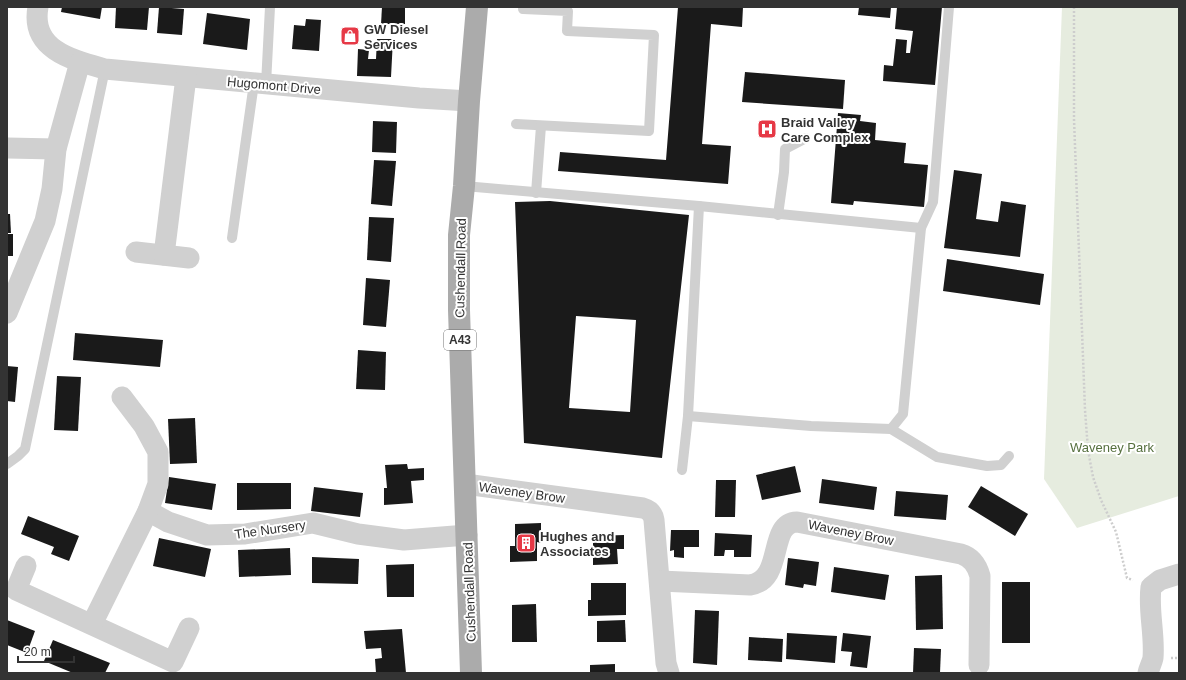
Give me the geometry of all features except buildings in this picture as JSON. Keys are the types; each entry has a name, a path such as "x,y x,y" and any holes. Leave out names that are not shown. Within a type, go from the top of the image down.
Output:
{"main road":[{"name":"Cushendall Road","path":"471,673 459,302 459,235 477,7"}],"street":[{"name":"Hugomont Drive","path":"38,7 37,26 44,41 52,49 80,62 105,69 419,98 469,101"},
{"path":"7,313 45,220 52,189 56,149 80,62"},
{"path":"164,255 186,77"},
{"path":"7,148 56,149"},
{"path":"136,252 189,258"},
{"path":"92,624 148,511 158,484 158,452 144,426 122,397"},
{"name":"Waveney Brow","path":"466,484 646,509 652,513 660,581 666,663 670,673"},
{"name":"The Nursery","path":"148,511 168,522 207,535 245,534 313,523 358,534 404,540 467,535"},
{"name":"Waveney Brow","path":"660,581 750,585 758,583 765,578 768,573 782,532 786,526 792,522 960,554 966,556 974,562 978,568 980,576 979,665"},
{"path":"26,566 16,590 173,662 189,628"},
{"path":"1148,673 1153,659 1150,597 1151,588 1160,580 1179,574"}],"lane":[{"path":"232,238 260,83 270,7"},
{"path":"891,429 903,414 921,228 933,202 949,7"},
{"path":"516,124 649,131 654,35 567,31 568,11 522,9"},
{"path":"7,464 25,449 105,69"},
{"path":"536,192 541,126"},
{"path":"778,214 784,172 785,149 806,138"},
{"path":"464,186 699,206 921,228"},
{"path":"682,470 688,416 699,206"},
{"path":"688,416 811,426 891,429 937,457 987,466 1001,465 1009,456"}],"path":[{"path":"1074,7 1074,119 1085,410 1088,450 1093,477 1101,500 1116,532 1127,578 1151,588"}],"green space":[{"name":"Waveney Park","path":"1062,7 1179,7 1179,496 1077,528 1044,479"}],"place":[{"name":"GW Diesel Services","path":"350,36"},
{"name":"Braid Valley Care Complex","path":"767,129"},
{"name":"Hughes and Associates","path":"526,543"}]}
